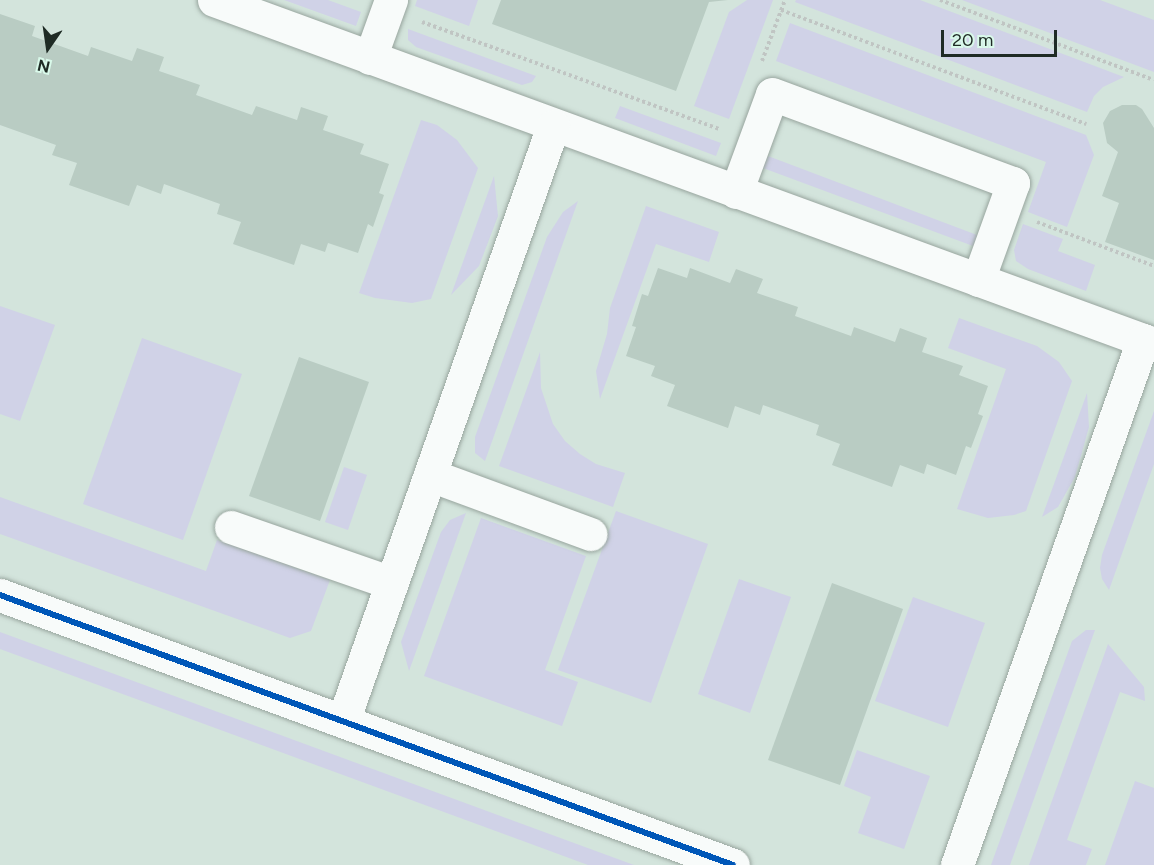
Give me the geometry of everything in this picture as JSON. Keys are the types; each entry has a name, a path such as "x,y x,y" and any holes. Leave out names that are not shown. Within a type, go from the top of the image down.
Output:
{"street":[{"path":"214,0 1148,342 957,865"},
{"path":"370,58 389,4"},
{"path":"736,192 772,94 1013,183 978,280"},
{"path":"343,721 553,126"},
{"path":"430,476 590,534"},
{"path":"231,527 392,583"},
{"path":"0,594 733,865"}],"path":[{"path":"940,0 1154,80"},
{"path":"389,4 723,131"},
{"path":"781,10 1086,124"},
{"path":"1065,233 1154,266"}],"shaded area":[{"path":"284,0 328,0 361,12 356,26"},
{"path":"417,0 478,0 469,26 415,6"},
{"path":"747,0 773,0 729,119 694,106 729,12"},
{"path":"796,0 920,0 1124,77 1103,87 1094,96 1087,112 795,2"},
{"path":"962,0 1100,0 1154,20 1154,72"},
{"path":"790,23 1086,135 1094,155 1067,227 1028,212 1046,162 776,61"},
{"path":"408,29 536,76 532,82 522,85 416,47 408,40"},
{"path":"620,106 721,143 716,156 615,118"},
{"path":"421,120 437,125 457,140 478,168 431,299 412,303 375,298 359,293"},
{"path":"768,156 977,235 973,246 763,168"},
{"path":"494,176 498,216 479,266 451,295"},
{"path":"578,201 485,461 475,453 475,437 547,237 563,212"},
{"path":"646,206 719,232 709,262 656,244 600,399 596,371 607,334 610,308"},
{"path":"1023,224 1063,239 1058,251 1095,265 1086,291 1028,269 1016,261 1014,250"},
{"path":"0,306 55,325 20,421 0,414"},
{"path":"959,318 1037,346 1059,362 1072,381 1026,511 1014,515 988,518 957,509 1006,369 948,348"},
{"path":"142,338 242,374 183,540 83,504"},
{"path":"540,352 541,388 553,424 565,441 580,454 596,464 625,473 613,507 499,466"},
{"path":"1087,393 1089,427 1075,477 1058,507 1042,517"},
{"path":"1154,411 1154,464 1109,590 1102,579 1100,568 1102,555"},
{"path":"344,467 367,475 348,530 325,522"},
{"path":"0,497 206,571 217,540 330,580 311,631 290,638 0,534"},
{"path":"616,511 708,544 651,703 558,670"},
{"path":"466,513 409,671 401,642 441,532 450,520"},
{"path":"481,518 586,556 545,670 578,682 562,726 424,676"},
{"path":"739,579 791,597 750,713 698,694"},
{"path":"913,597 985,623 948,727 875,701"},
{"path":"1086,630 1095,630 1010,865 991,865 1072,641"},
{"path":"0,632 634,865 588,865 0,649"},
{"path":"1108,644 1144,687 1145,701 1120,692 1067,840 1092,849 1086,865 1029,865"},
{"path":"857,750 930,776 904,849 858,833 871,797 844,786"},
{"path":"1135,781 1154,788 1154,865 1105,865"}],"building":[{"path":"501,0 728,0 709,2 676,91 492,24"},
{"path":"0,14 35,26 32,36 88,56 91,47 132,61 137,48 164,57 159,71 200,85 196,95 252,115 256,106 297,120 301,107 328,116 323,130 364,144 360,154 389,164 379,193 384,195 373,227 368,224 358,253 328,243 325,252 301,244 294,265 233,244 241,222 217,214 220,204 164,184 161,194 137,185 129,206 69,185 77,163 52,155 56,145 0,125"},
{"path":"1122,105 1136,105 1142,109 1154,128 1154,260 1105,242 1119,203 1102,196 1118,152 1107,143 1103,123 1110,111"},
{"path":"658,268 687,278 690,268 730,283 736,269 763,279 757,293 798,307 795,316 851,336 854,327 895,342 900,328 927,338 922,352 963,366 959,375 988,386 978,414 983,416 971,448 966,446 956,475 927,464 924,474 900,465 892,487 832,465 840,444 816,435 819,425 763,405 760,415 735,406 728,428 667,406 675,385 651,376 655,366 626,356 636,327 632,326 642,294 648,296"},
{"path":"299,357 369,382 320,521 249,496"},
{"path":"832,583 903,609 840,785 768,760"}],"cycle path":[{"path":"0,595 733,865"}]}
